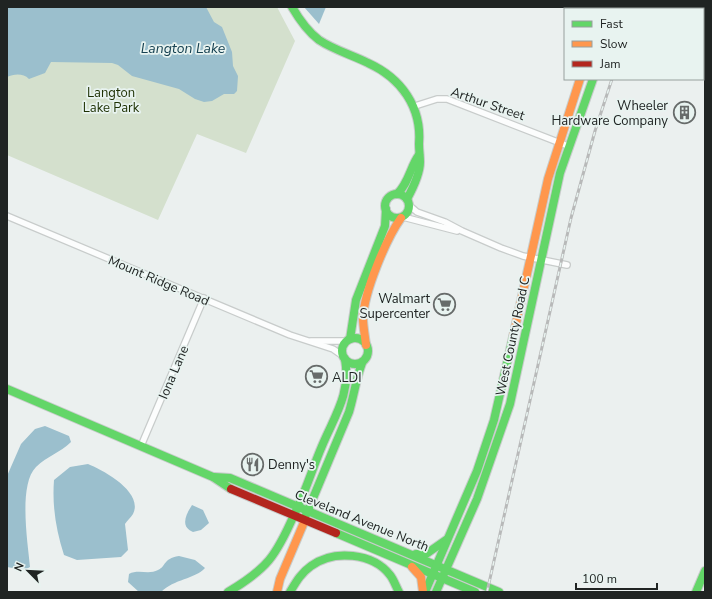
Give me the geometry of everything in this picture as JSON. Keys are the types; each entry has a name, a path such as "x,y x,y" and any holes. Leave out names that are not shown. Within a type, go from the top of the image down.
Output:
{"main road":[{"path":"278,592 280,579 349,412 354,395 356,378 362,362 367,355 363,318 366,296 393,229 408,213 408,202 420,163 418,155 420,135 415,106 400,84 390,75 370,63 331,47 314,36 299,19 292,7"},
{"name":"West County Road C","path":"424,592 438,564 477,471 494,420 548,179 560,142 566,116 580,80"},
{"name":"West County Road C","path":"436,592 476,503 500,439 510,404 555,196 568,146 593,80"},
{"path":"228,592 253,577 270,560 298,507 342,403 347,381 342,347 348,340 354,324 356,300 385,226 388,199 397,194 408,182 413,162 418,155"},
{"path":"397,194 408,202"},
{"path":"386,209 390,216 402,218"},
{"path":"348,340 359,339 366,345"},
{"path":"344,358 353,364 362,362"},
{"name":"Cleveland Avenue North","path":"7,390 213,477 228,486 305,520 475,592"},
{"name":"Cleveland Avenue North","path":"213,477 230,478 438,564 446,569 499,592"},
{"path":"408,552 426,554 439,546 449,536"},
{"path":"290,592 299,575 312,564 327,557 344,554 362,557 377,564 390,576 399,592"},
{"path":"402,560 413,567 421,577 424,592"},
{"path":"696,592 705,571"}],"street":[{"name":"Arthur Street","path":"415,106 437,99 447,99 568,146"},
{"path":"408,202 417,212 445,222 462,231 531,258 567,265"},
{"name":"Mount Ridge Road","path":"7,216 290,335 333,349 344,358"},
{"path":"402,218 442,228 462,231"},
{"name":"Iona Lane","path":"141,446 204,298"},
{"name":"Mount Ridge Road","path":"311,341 348,340"}],"green space":[{"name":"Langton Lake Park","path":"7,7 277,7 295,41 246,153 197,134 158,220 7,155"}],"water":[{"name":"Langton Lake","path":"7,7 206,7 214,22 222,27 232,52 233,66 238,76 237,91 234,94 224,94 212,101 204,102 195,99 179,89 132,76 118,65 112,63 51,62 45,73 29,79 18,75 7,77"},
{"path":"304,7 326,7 319,24"},
{"path":"45,426 69,436 71,442 40,463 30,476 26,500 26,530 30,567 24,570 7,567 7,476 21,444 35,429"},
{"path":"88,464 103,471 120,483 128,490 133,498 135,506 133,514 125,524 128,550 121,557 77,560 64,555 55,518 54,480 70,467"},
{"path":"192,505 203,510 209,523 201,530 193,532 186,526 185,523 186,515"},
{"path":"179,556 195,560 205,568 196,575 172,584 161,592 139,592 128,582 129,574 155,571 161,568 170,559"}],"railway":[{"path":"487,592 571,218 595,131 612,80"}],"traffic: fast":[{"path":"292,7 304,25 319,40 380,69 399,85 407,95 417,118 420,162 420,167 414,186 407,199"},
{"path":"436,592 477,499 510,404 560,173 593,80"},
{"path":"397,194 407,180 419,155"},
{"path":"397,194 406,197 409,206 406,215 397,218 388,215 385,206 388,197 397,194"},
{"path":"350,339 356,300 385,226 386,209"},
{"path":"425,592 477,471 494,420 513,337"},
{"path":"355,338 364,342 368,351 364,360 355,364 346,360 342,351 346,342 355,338"},
{"path":"296,511 322,446 341,404 346,383 345,359"},
{"path":"306,515 349,412 362,363"},
{"path":"7,389 213,477 231,489"},
{"path":"214,477 230,478 499,592"},
{"path":"228,592 252,576 269,560 282,541 294,515"},
{"path":"336,533 475,592"},
{"path":"416,554 426,554 446,540"},
{"path":"290,592 297,581 311,566 331,557 342,556 364,558 374,562 390,575 399,592"},
{"path":"696,592 705,571"}],"traffic: slow":[{"path":"513,337 548,179 580,80"},
{"path":"366,345 363,318 367,294 383,252 401,218"},
{"path":"277,592 280,579 305,520"},
{"path":"412,567 421,577 423,592"}],"traffic: jam":[{"path":"231,489 336,533"}],"place":[{"name":"Wheeler Hardware Company","path":"684,112"},
{"name":"Walmart Supercenter","path":"445,305"},
{"name":"ALDI","path":"316,377"},
{"name":"Denny's","path":"252,464"}]}
